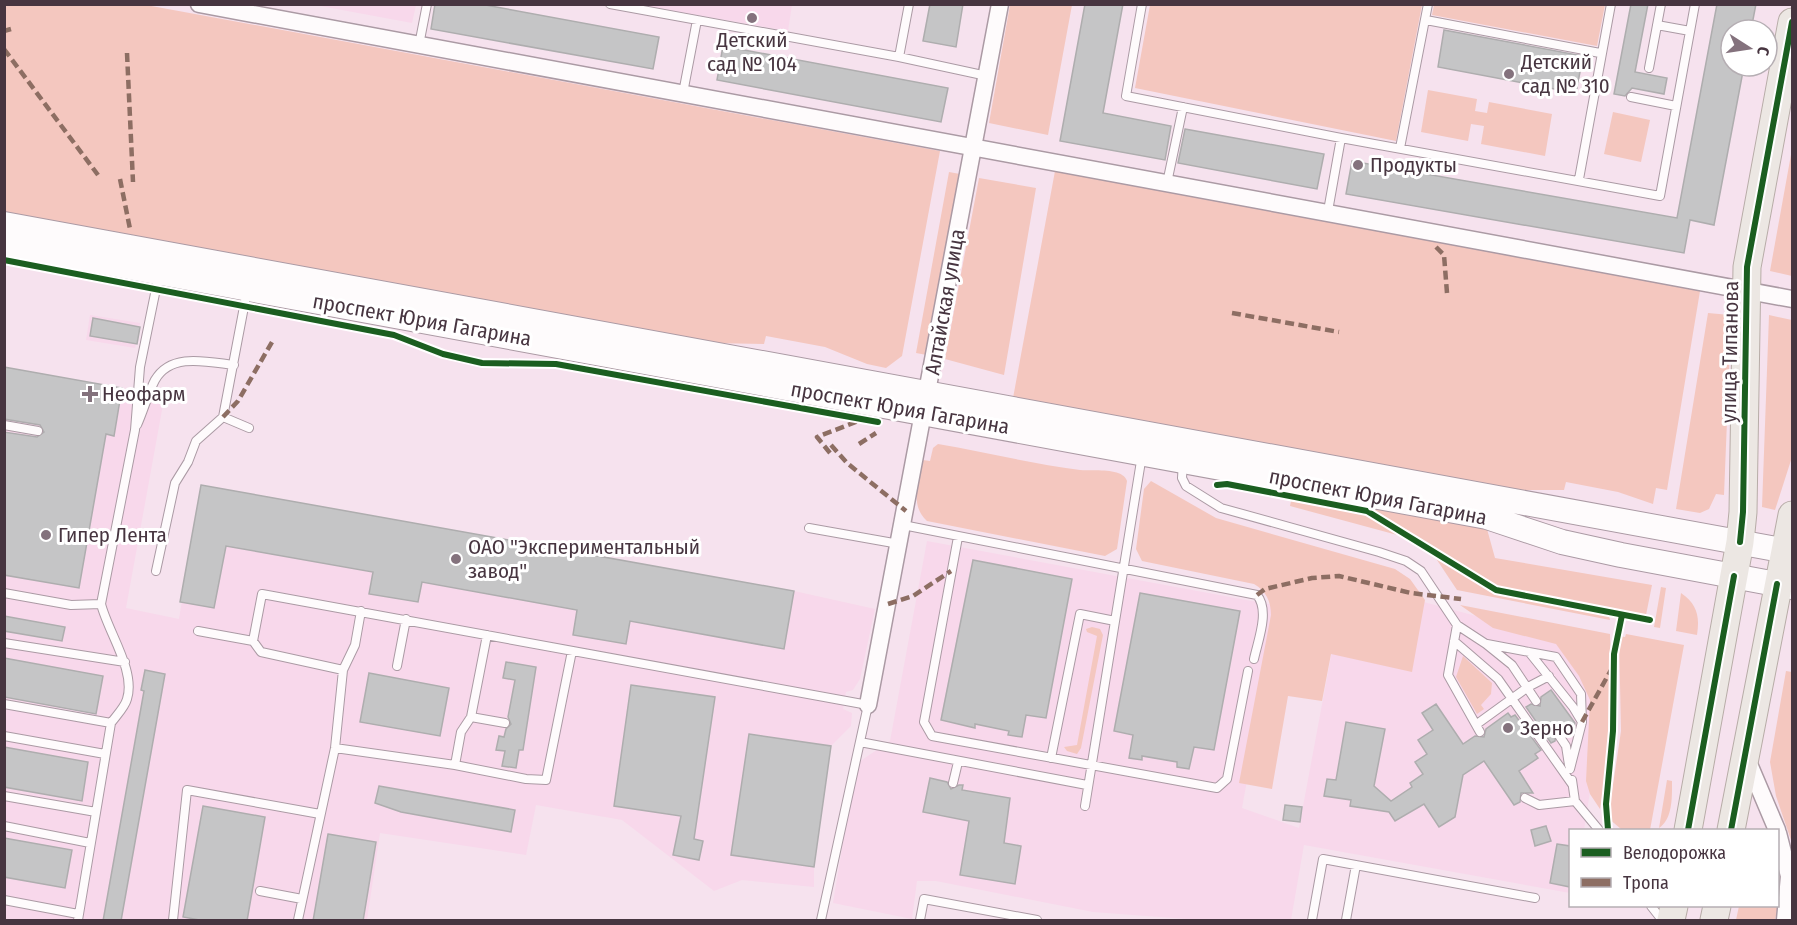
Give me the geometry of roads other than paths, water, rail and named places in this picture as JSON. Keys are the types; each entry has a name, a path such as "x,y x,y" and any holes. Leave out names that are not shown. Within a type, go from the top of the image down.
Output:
{"main road":[{"name":"улица Типанова","path":"1688,829 1740,542 1743,512 1747,267 1792,22"},
{"name":"проспект Юрия Гагарина","path":"4,224 161,263"},
{"name":"проспект Юрия Гагарина","path":"4,244 161,263 1144,443 1487,517 1562,542 1785,585"},
{"name":"проспект Юрия Гагарина","path":"1185,451 1788,551"},
{"path":"1731,829 1745,755 1785,585 1792,515"}],"street":[{"path":"199,4 1328,211 1792,299"},
{"name":"Алтайская улица","path":"868,705 927,403 1000,4"},
{"path":"1745,755 1776,829"},
{"path":"1779,839 1789,876 1785,921"}],"lane":[{"path":"419,45 427,4"},
{"path":"610,4 899,57 987,76"},
{"path":"899,57 909,4"},
{"path":"1142,4 1126,96 1341,138 1660,195 1695,4"},
{"path":"1400,148 1428,4"},
{"path":"1579,179 1600,54 1611,4"},
{"path":"1649,68 1661,4"},
{"path":"683,93 697,20"},
{"path":"1426,20 1600,54"},
{"path":"1657,24 1690,31"},
{"path":"1631,98 1676,106"},
{"path":"1167,183 1182,107"},
{"path":"1328,211 1341,138"},
{"path":"4,900 78,917 111,723 127,699 125,662 108,629 101,604 135,430 140,366 161,263"},
{"path":"156,571 175,483 188,462 196,441 223,417 249,279"},
{"path":"135,430 155,380 169,366 186,360 234,365"},
{"path":"223,417 249,428"},
{"path":"4,425 38,432"},
{"path":"1085,806 1144,443"},
{"path":"1185,451 1182,478 1186,486 1221,508 1406,561 1421,572 1457,625 1512,665 1536,701"},
{"path":"903,525 1257,595 1262,602 1263,610 1254,659"},
{"path":"809,528 899,544"},
{"path":"957,537 924,722 932,736 1217,788 1227,779 1248,671"},
{"path":"4,593 71,605 101,604"},
{"path":"253,641 262,594 868,705 821,921"},
{"path":"298,921 335,748 343,670 355,645 361,611"},
{"path":"1051,758 1080,614 1115,621"},
{"path":"397,666 406,619"},
{"path":"1457,625 1448,675 1454,689 1479,728 1512,698 1549,676"},
{"path":"198,631 253,641 261,652 343,670"},
{"path":"455,765 460,732 471,717 487,635"},
{"path":"1454,641 1498,679 1572,784"},
{"path":"4,643 125,662"},
{"path":"1486,644 1556,657 1581,694 1582,722 1570,770"},
{"path":"335,748 455,765 526,779 546,780 572,651"},
{"path":"1529,652 1582,722"},
{"path":"4,704 111,723"},
{"path":"471,717 505,723"},
{"path":"4,736 105,754"},
{"path":"1560,737 1566,746 1575,801 1590,826"},
{"path":"860,742 1087,785"},
{"path":"953,783 958,762"},
{"path":"173,921 187,790 320,814"},
{"path":"4,796 96,812"},
{"path":"1525,798 1539,805 1575,801"},
{"path":"4,826 90,843"},
{"path":"1312,921 1323,859 1535,898"},
{"path":"1346,921 1356,865"},
{"path":"260,891 302,899"},
{"path":"920,921 924,900 1037,921"},
{"path":"1653,907 1662,921"}],"place":[{"name":"Детский сад № 104","path":"752,18"},
{"name":"Детский сад № 310","path":"1509,74"},
{"name":"Продукты","path":"1358,165"},
{"name":"Неофарм","path":"90,394"},
{"name":"Гипер Лента","path":"46,535"},
{"name":"ОАО \"Экспериментальный завод\"","path":"456,559"},
{"name":"Зерно","path":"1508,728"}]}
